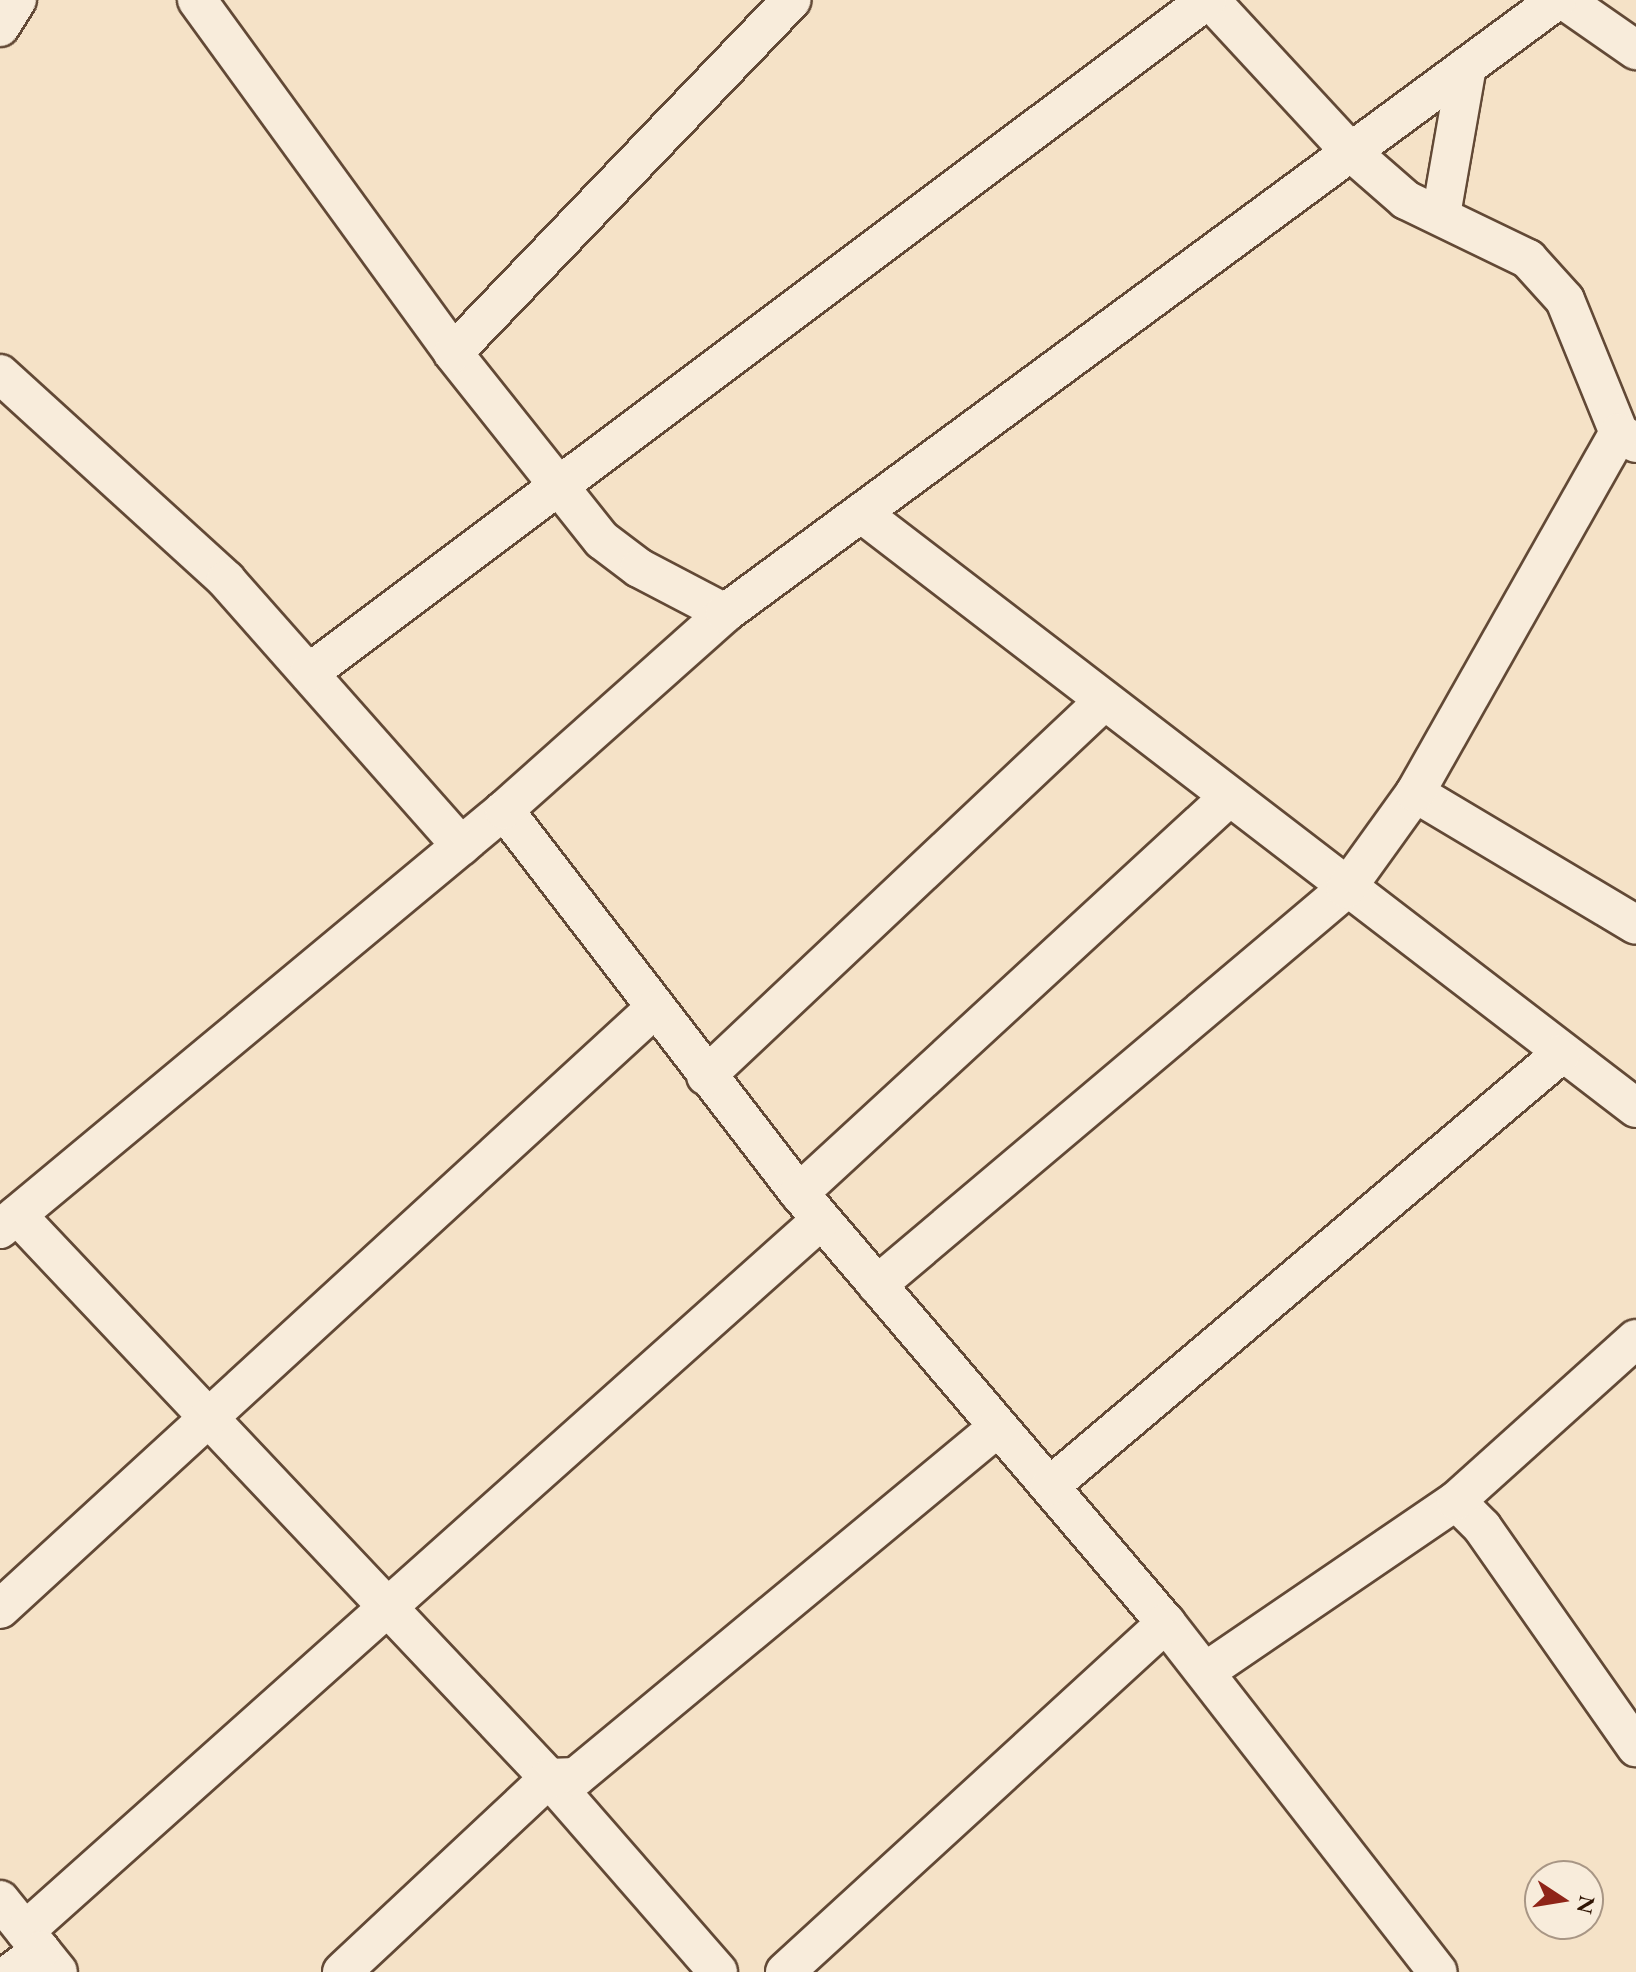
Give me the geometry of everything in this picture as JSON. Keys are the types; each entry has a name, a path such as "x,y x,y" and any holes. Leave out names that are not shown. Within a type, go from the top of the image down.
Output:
{"street":[{"path":"0,27 17,0"},
{"path":"197,0 453,353 602,540 627,559 725,613"},
{"path":"453,353 791,0"},
{"path":"309,673 1209,0 1351,152 1406,200 1528,259 1565,300 1627,438 1415,793 1346,889 877,1285"},
{"path":"718,1972 549,1778 206,1415 9,1222 504,810 725,613 1557,0"},
{"path":"1564,0 1636,50"},
{"path":"1441,215 1467,66"},
{"path":"0,374 226,580 461,846"},
{"path":"861,513 1346,889 1636,1108"},
{"path":"706,1076 1104,701"},
{"path":"1415,793 1636,925"},
{"path":"0,1900 34,1956 388,1608 810,1206 1229,797"},
{"path":"504,810 653,1010 810,1206 1166,1623 1438,1972"},
{"path":"0,1609 206,1415 653,1010"},
{"path":"1050,1486 1561,1054"},
{"path":"1205,1672 1456,1501 1636,1339"},
{"path":"342,1972 549,1778 576,1777 997,1428"},
{"path":"1456,1501 1482,1527 1631,1732"},
{"path":"785,1972 1166,1623"}]}
